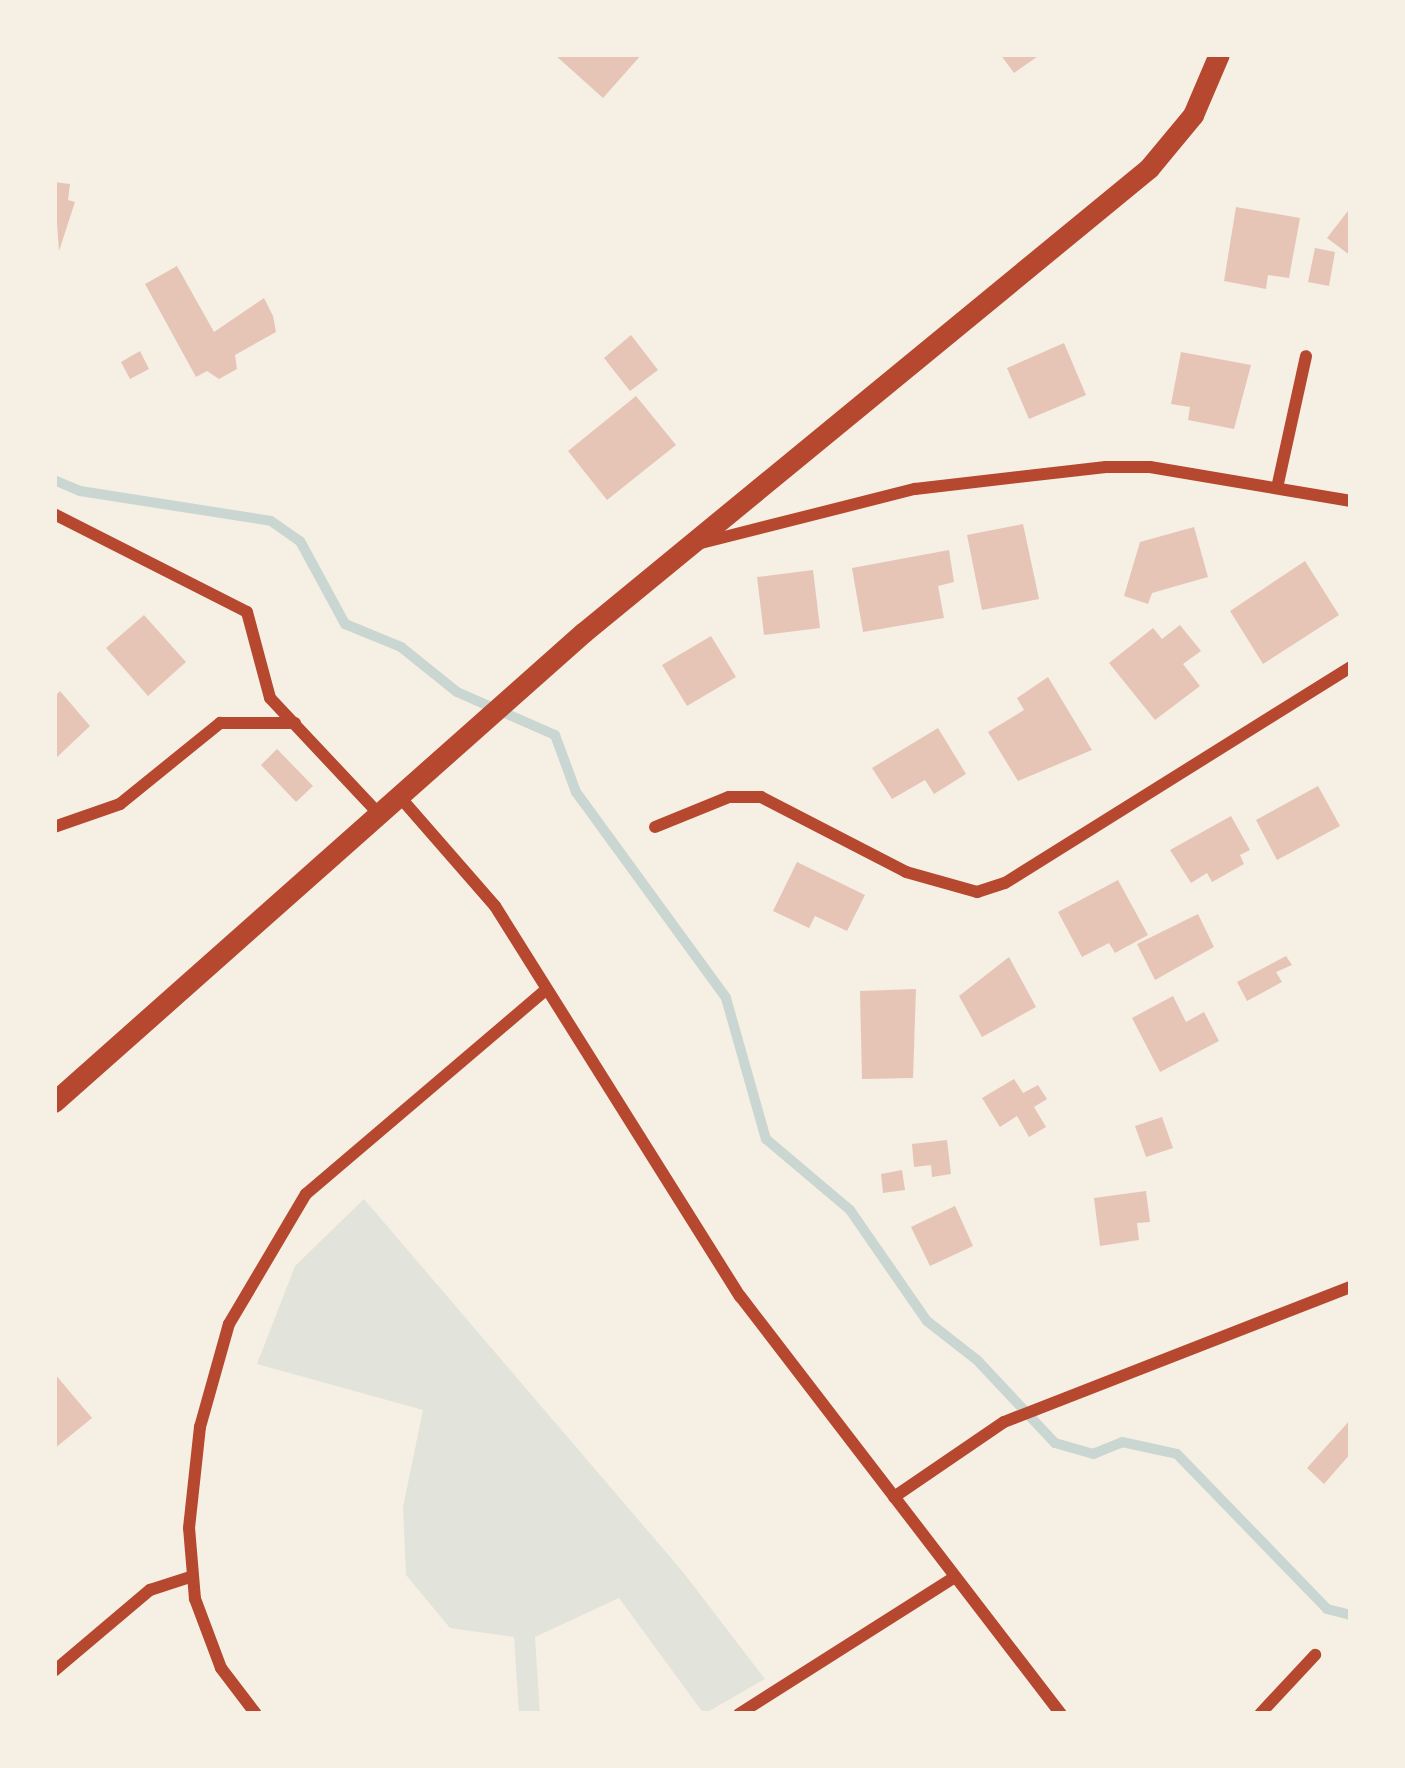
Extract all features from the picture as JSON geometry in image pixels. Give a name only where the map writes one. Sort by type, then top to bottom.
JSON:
[{"type":"street","points":[[54,1102],[524,684],[1149,168],[1193,115],[1220,54]]},
{"type":"street","points":[[1277,488],[1306,356]]},
{"type":"street","points":[[693,545],[916,489],[1106,467],[1351,501]]},
{"type":"street","points":[[54,514],[247,612],[270,698],[380,814]]},
{"type":"street","points":[[655,827],[729,797],[760,797],[919,878],[976,892],[1005,883],[1351,667]]},
{"type":"street","points":[[54,827],[119,804],[220,723],[296,723]]},
{"type":"street","points":[[399,796],[495,906],[740,1296],[1061,1714]]},
{"type":"street","points":[[256,1714],[221,1668],[193,1576],[189,1528],[200,1427],[229,1324],[271,1242],[306,1193],[547,989]]},
{"type":"street","points":[[894,1497],[1004,1422],[1351,1287]]},
{"type":"street","points":[[54,1671],[150,1590],[193,1576]]},
{"type":"street","points":[[740,1714],[953,1579]]},
{"type":"street","points":[[1260,1714],[1316,1655]]},
{"type":"shaded area","points":[[364,1199],[683,1572],[765,1679],[704,1714],[619,1598],[535,1637],[540,1714],[519,1714],[514,1637],[450,1628],[406,1575],[403,1507],[423,1410],[257,1364],[295,1266]]},
{"type":"building","points":[[554,54],[642,54],[603,98]]},
{"type":"building","points":[[1000,54],[1041,54],[1014,73]]},
{"type":"building","points":[[54,182],[70,184],[68,200],[75,202],[59,251]]},
{"type":"building","points":[[1236,207],[1300,218],[1289,278],[1268,275],[1266,289],[1224,281]]},
{"type":"building","points":[[1351,207],[1351,256],[1327,238]]},
{"type":"building","points":[[1315,248],[1335,252],[1329,286],[1308,282]]},
{"type":"building","points":[[177,266],[214,332],[264,298],[273,316],[276,332],[235,355],[237,369],[219,379],[207,371],[196,377],[145,284]]},
{"type":"building","points":[[631,335],[658,370],[630,391],[604,358]]},
{"type":"building","points":[[1064,343],[1086,395],[1029,419],[1007,368]]},
{"type":"building","points":[[140,351],[149,369],[130,379],[121,362]]},
{"type":"building","points":[[1181,352],[1251,365],[1234,429],[1188,420],[1190,407],[1171,404]]},
{"type":"building","points":[[636,396],[676,445],[607,500],[568,451]]},
{"type":"building","points":[[1023,524],[1039,599],[982,610],[967,535]]},
{"type":"building","points":[[1194,527],[1208,577],[1152,593],[1148,604],[1124,596],[1140,542]]},
{"type":"building","points":[[949,550],[954,582],[938,586],[944,618],[863,632],[852,568]]},
{"type":"building","points":[[1305,561],[1339,615],[1263,664],[1230,611]]},
{"type":"building","points":[[813,570],[820,628],[764,635],[757,577]]},
{"type":"building","points":[[144,615],[186,662],[148,696],[106,648]]},
{"type":"building","points":[[1180,625],[1201,651],[1183,664],[1200,686],[1155,720],[1109,663],[1153,628],[1162,639]]},
{"type":"building","points":[[711,636],[736,677],[687,706],[662,665]]},
{"type":"building","points":[[1048,677],[1092,750],[1018,781],[988,732],[1024,710],[1017,698]]},
{"type":"building","points":[[60,691],[90,726],[54,760],[54,697]]},
{"type":"building","points":[[938,728],[966,774],[934,794],[925,780],[892,799],[872,768]]},
{"type":"building","points":[[277,749],[313,786],[296,802],[261,765]]},
{"type":"building","points":[[1318,786],[1340,826],[1277,860],[1256,820]]},
{"type":"building","points":[[1231,816],[1250,850],[1240,855],[1244,864],[1212,882],[1207,873],[1191,883],[1170,850]]},
{"type":"building","points":[[797,862],[865,895],[847,931],[815,916],[809,928],[773,911]]},
{"type":"building","points":[[1118,880],[1148,935],[1115,953],[1109,943],[1082,957],[1058,912]]},
{"type":"building","points":[[1198,914],[1214,947],[1155,980],[1137,944]]},
{"type":"building","points":[[1286,956],[1292,965],[1276,972],[1282,982],[1247,1001],[1237,982]]},
{"type":"building","points":[[1009,957],[1036,1007],[982,1037],[959,996]]},
{"type":"building","points":[[916,989],[913,1078],[862,1079],[860,991]]},
{"type":"building","points":[[1173,996],[1186,1022],[1204,1012],[1219,1041],[1160,1072],[1132,1018]]},
{"type":"building","points":[[1014,1079],[1023,1093],[1038,1085],[1047,1099],[1034,1107],[1046,1127],[1029,1137],[1017,1116],[1000,1127],[982,1098]]},
{"type":"building","points":[[1162,1117],[1173,1148],[1146,1157],[1135,1126]]},
{"type":"building","points":[[947,1140],[951,1174],[932,1177],[931,1165],[914,1167],[912,1144]]},
{"type":"building","points":[[902,1170],[905,1190],[883,1193],[881,1174]]},
{"type":"building","points":[[1146,1191],[1150,1222],[1137,1223],[1139,1240],[1100,1246],[1094,1198]]},
{"type":"building","points":[[955,1206],[973,1246],[930,1266],[911,1227]]},
{"type":"building","points":[[54,1373],[92,1418],[54,1449]]},
{"type":"building","points":[[1351,1419],[1351,1453],[1324,1484],[1307,1468]]},
{"type":"waterway","points":[[54,480],[80,491],[271,521],[300,541],[345,624],[401,647],[457,692],[555,735],[576,792],[726,998],[766,1139],[850,1210],[927,1321],[977,1360],[1055,1443],[1093,1454],[1122,1442],[1177,1454],[1327,1609],[1351,1615]]}]
